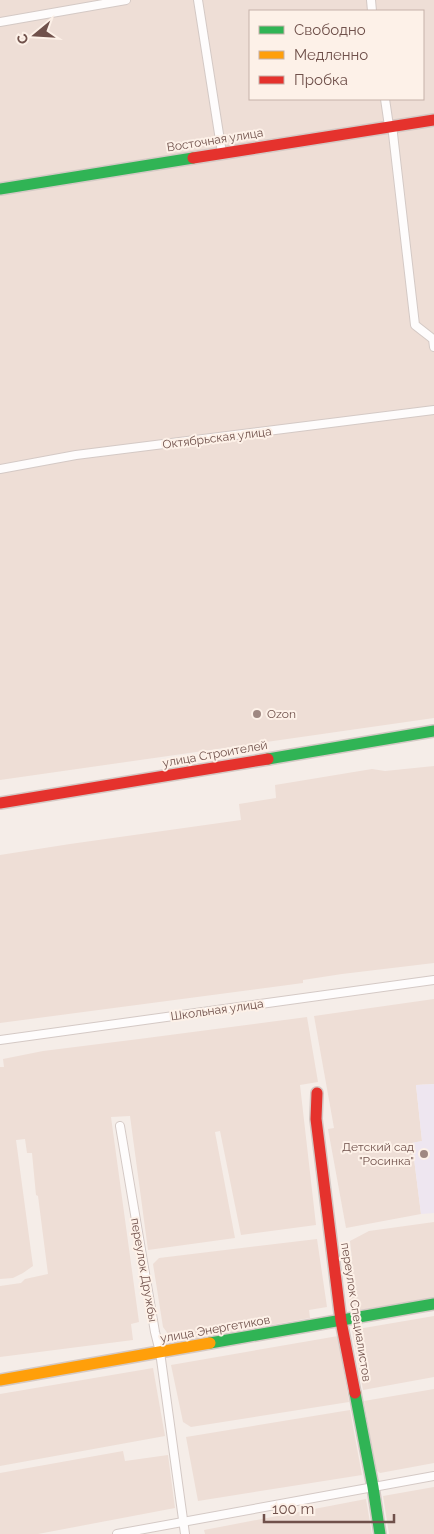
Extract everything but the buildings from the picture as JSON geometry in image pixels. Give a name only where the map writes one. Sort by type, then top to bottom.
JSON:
[{"type":"street","points":[[0,22],[126,0]]},
{"type":"street","points":[[198,0],[222,153]]},
{"type":"street","points":[[385,100],[391,125],[415,325],[433,339],[434,347]]},
{"type":"street","name":"Восточная улица","points":[[0,189],[391,125],[434,120]]},
{"type":"street","name":"Октябрьская улица","points":[[0,469],[76,456],[434,410]]},
{"type":"street","name":"улица Строителей","points":[[0,802],[434,731]]},
{"type":"street","name":"Школьная улица","points":[[0,1040],[434,980]]},
{"type":"street","name":"переулок Специалистов","points":[[317,1093],[316,1119],[341,1321],[373,1486],[380,1534]]},
{"type":"street","name":"переулок Дружбы","points":[[120,1126],[160,1352],[185,1534]]},
{"type":"street","name":"улица Энергетиков","points":[[0,1380],[434,1304]]},
{"type":"street","points":[[117,1534],[434,1476]]},
{"type":"shaded area","points":[[0,0],[434,0],[434,718],[0,780]]},
{"type":"shaded area","points":[[434,766],[434,963],[342,974],[303,980],[303,983],[0,1023],[0,855],[241,820],[239,804],[276,798],[275,785],[372,769],[385,771]]},
{"type":"shaded area","points":[[434,999],[434,1084],[416,1085],[422,1141],[412,1143],[421,1214],[346,1228],[328,1129],[334,1128],[314,1016]]},
{"type":"shaded area","points":[[307,1017],[318,1082],[300,1085],[316,1225],[241,1235],[220,1131],[215,1132],[235,1238],[148,1250],[130,1116],[111,1117],[139,1322],[131,1324],[133,1340],[0,1357],[0,1286],[21,1283],[25,1279],[48,1274],[38,1196],[36,1195],[32,1153],[27,1153],[25,1139],[16,1140],[33,1266],[13,1278],[0,1279],[0,1067],[4,1067],[3,1059],[43,1051]]},
{"type":"shaded area","name":"Детский сад \"Росинка\"","points":[[434,1084],[434,1213],[421,1214],[412,1143],[422,1141],[416,1085]]},
{"type":"shaded area","points":[[434,1222],[434,1298],[360,1310],[351,1307],[343,1261],[352,1259],[350,1241],[369,1231]]},
{"type":"shaded area","points":[[317,1239],[327,1307],[309,1310],[310,1318],[174,1342],[163,1327],[153,1264],[159,1258]]},
{"type":"shaded area","points":[[434,1316],[434,1377],[363,1390],[352,1330]]},
{"type":"shaded area","points":[[338,1336],[349,1402],[191,1427],[183,1422],[171,1365]]},
{"type":"shaded area","points":[[153,1368],[165,1436],[0,1466],[0,1394]]},
{"type":"shaded area","points":[[434,1389],[434,1463],[380,1473],[376,1470],[364,1401]]},
{"type":"shaded area","points":[[350,1410],[362,1475],[198,1501],[186,1437]]},
{"type":"shaded area","points":[[123,1451],[125,1461],[168,1455],[175,1508],[38,1534],[0,1534],[0,1473]]},
{"type":"shaded area","points":[[434,1487],[434,1534],[389,1534],[383,1496]]},
{"type":"shaded area","points":[[366,1499],[372,1534],[205,1534],[204,1530]]},
{"type":"traffic: fast","points":[[0,189],[193,158]]},
{"type":"traffic: fast","points":[[268,759],[434,731]]},
{"type":"traffic: fast","points":[[210,1343],[434,1304]]},
{"type":"traffic: fast","points":[[355,1393],[380,1534]]},
{"type":"traffic: slow","points":[[0,1380],[210,1343]]},
{"type":"traffic: jam","points":[[193,158],[434,120]]},
{"type":"traffic: jam","points":[[0,803],[268,759]]},
{"type":"traffic: jam","points":[[317,1093],[316,1119],[341,1321],[355,1393]]},
{"type":"place","name":"Ozon","points":[[257,714]]},
{"type":"place","name":"Детский сад \"Росинка\"","points":[[424,1154]]}]
